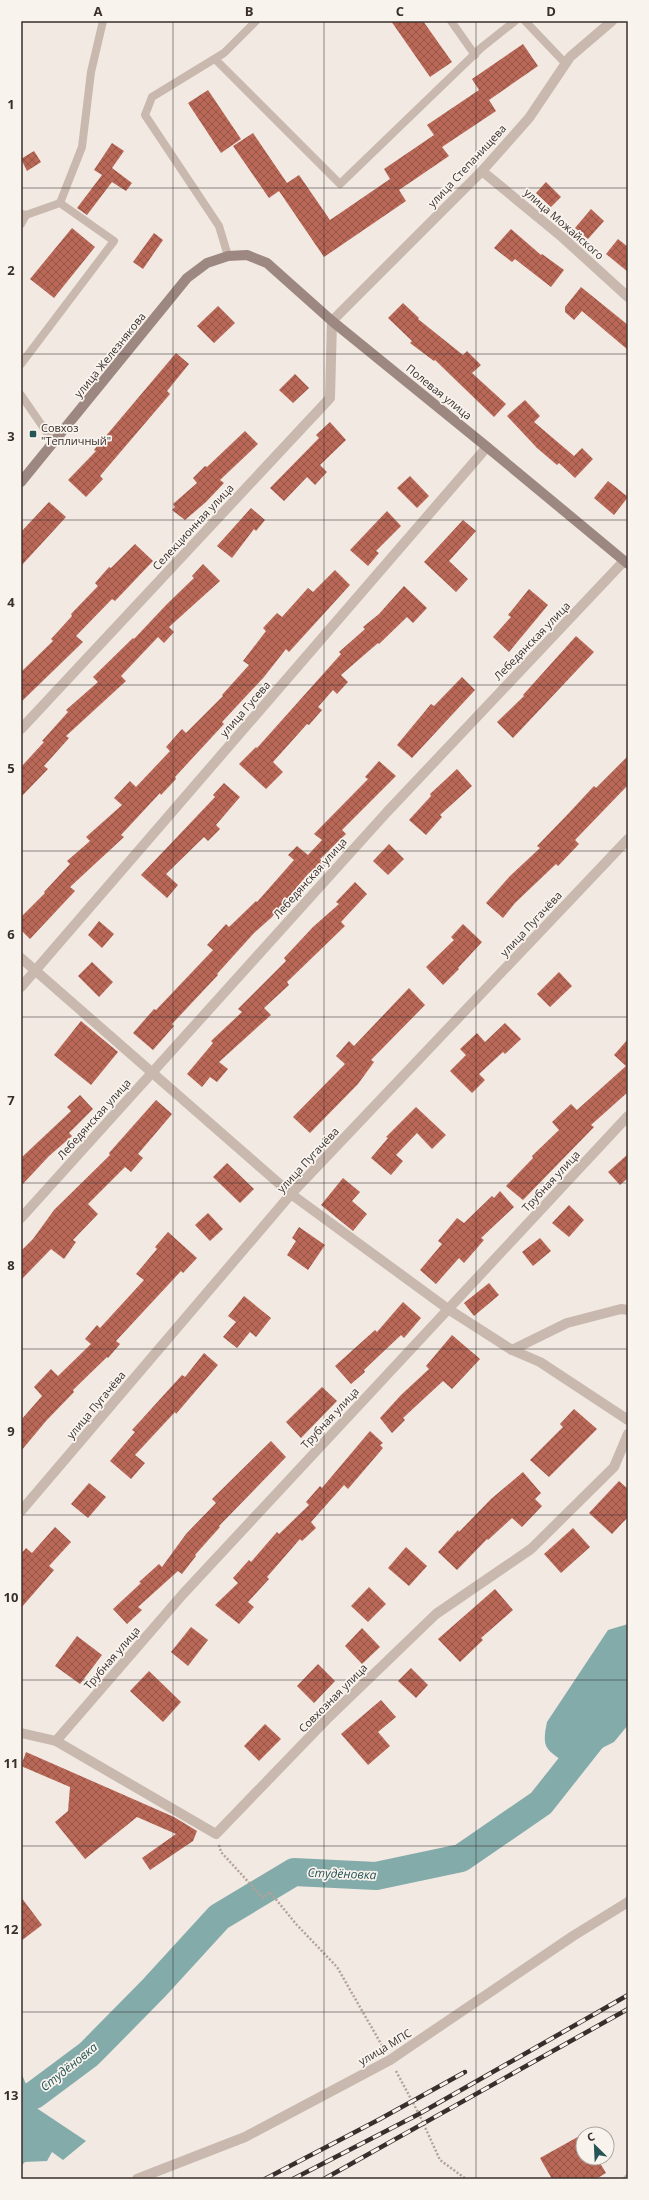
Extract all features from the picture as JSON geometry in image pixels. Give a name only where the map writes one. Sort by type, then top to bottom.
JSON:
[{"type":"street","name":"улица Степанищева","points":[[332,321],[482,171],[529,118],[570,57],[612,21]]},
{"type":"street","name":"улица Можайского","points":[[482,171],[562,237],[628,297]]},
{"type":"street","name":"Полевая улица","points":[[228,256],[247,255],[266,263],[332,321],[487,447],[626,563]]},
{"type":"street","name":"улица Железнякова","points":[[21,482],[187,278],[207,263],[228,256]]},
{"type":"street","name":"Селекционная улица","points":[[21,729],[330,398],[332,321]]},
{"type":"street","name":"улица Гусева","points":[[21,987],[487,447]]},
{"type":"street","name":"Лебедянская улица","points":[[21,1218],[387,812],[626,563]]},
{"type":"street","name":"улица Пугачёва","points":[[21,1511],[291,1194],[628,839]]},
{"type":"street","points":[[21,958],[291,1194],[448,1309],[512,1350],[540,1362],[628,1420]]},
{"type":"street","name":"Трубная улица","points":[[56,1741],[183,1594],[628,1116]]},
{"type":"street","points":[[512,1350],[567,1322],[621,1309],[628,1310]]},
{"type":"street","name":"Совхозная улица","points":[[216,1834],[326,1720],[436,1614],[531,1549],[614,1467],[628,1434]]},
{"type":"street","points":[[21,1733],[56,1741],[216,1834]]},
{"type":"street","name":"улица МПС","points":[[137,2179],[245,2137],[390,2060],[573,1936],[628,1902]]},
{"type":"lane","points":[[60,203],[82,147],[91,72],[103,21]]},
{"type":"lane","points":[[228,256],[219,226],[145,115],[152,97],[224,53],[256,21]]},
{"type":"lane","points":[[451,21],[475,55]]},
{"type":"lane","points":[[215,58],[340,184],[475,55],[515,21]]},
{"type":"lane","points":[[525,21],[566,64]]},
{"type":"lane","points":[[21,224],[24,215],[60,203]]},
{"type":"lane","points":[[21,364],[114,241],[60,203]]},
{"type":"lane","points":[[21,395],[54,443]]},
{"type":"path","points":[[216,1834],[221,1852],[263,1898],[270,1892],[337,1967],[419,2114],[440,2160],[466,2179]]},
{"type":"water","points":[[628,1624],[628,1725],[614,1742],[568,1765],[551,1752],[545,1744],[547,1722],[608,1630]]},
{"type":"water","points":[[21,2072],[35,2107],[86,2141],[63,2160],[52,2152],[47,2161],[25,2162],[21,2166]]},
{"type":"building","points":[[391,21],[423,21],[452,62],[430,77]]},
{"type":"building","points":[[523,44],[538,66],[489,100],[496,111],[442,147],[449,156],[399,190],[406,201],[324,257],[279,191],[269,198],[233,146],[253,133],[287,183],[299,175],[330,220],[390,179],[384,169],[434,135],[427,125],[479,90],[472,79]]},
{"type":"building","points":[[208,90],[241,139],[221,153],[188,103]]},
{"type":"building","points":[[112,143],[124,151],[112,168],[132,183],[126,191],[112,182],[87,215],[77,208],[102,175],[94,170]]},
{"type":"building","points":[[34,151],[41,162],[27,171],[21,159]]},
{"type":"building","points":[[546,182],[561,197],[551,207],[536,193]]},
{"type":"building","points":[[591,209],[604,221],[588,239],[575,228]]},
{"type":"building","points":[[72,228],[95,247],[54,298],[30,279]]},
{"type":"building","points":[[511,229],[541,255],[542,254],[564,270],[551,287],[515,259],[512,262],[494,248]]},
{"type":"building","points":[[154,233],[163,240],[143,269],[133,262]]},
{"type":"building","points":[[618,239],[628,247],[628,272],[606,254]]},
{"type":"building","points":[[581,287],[628,325],[628,350],[582,311],[574,320],[565,312],[565,307]]},
{"type":"building","points":[[403,303],[419,318],[418,319],[463,355],[467,351],[481,365],[472,373],[506,404],[494,417],[435,360],[434,361],[410,343],[412,341],[388,318]]},
{"type":"building","points":[[218,306],[235,323],[214,343],[197,326]]},
{"type":"building","points":[[176,353],[189,364],[167,391],[170,394],[100,476],[103,479],[86,497],[68,480],[96,451],[94,450]]},
{"type":"building","points":[[295,374],[309,388],[293,403],[279,390]]},
{"type":"building","points":[[525,400],[540,416],[534,422],[574,456],[582,448],[593,459],[575,478],[559,463],[557,465],[537,448],[507,416]]},
{"type":"building","points":[[330,422],[346,440],[320,465],[327,472],[315,485],[307,477],[284,501],[270,488],[319,438],[316,435]]},
{"type":"building","points":[[245,431],[258,444],[220,480],[224,483],[206,502],[185,520],[172,510],[175,507],[173,504],[197,483],[193,478],[205,466],[207,467]]},
{"type":"building","points":[[410,476],[429,496],[417,508],[397,488]]},
{"type":"building","points":[[608,481],[628,497],[614,515],[594,498]]},
{"type":"building","points":[[49,502],[66,517],[21,566],[21,532]]},
{"type":"building","points":[[251,508],[265,520],[256,531],[254,529],[232,558],[217,546]]},
{"type":"building","points":[[387,511],[401,526],[376,551],[379,553],[368,566],[350,550]]},
{"type":"building","points":[[463,520],[476,531],[449,561],[468,579],[456,592],[424,562]]},
{"type":"building","points":[[135,544],[153,561],[115,601],[112,599],[76,636],[83,642],[21,702],[21,672],[53,641],[51,639],[72,616],[71,614],[98,586],[95,583],[109,567],[111,568]]},
{"type":"building","points":[[203,564],[220,581],[169,627],[174,632],[164,643],[158,637],[121,676],[126,681],[66,736],[69,738],[44,766],[48,769],[21,797],[21,767],[44,742],[42,741],[68,712],[66,710],[98,682],[93,677],[133,638],[134,639],[194,578],[192,576]]},
{"type":"building","points":[[335,570],[350,585],[289,652],[286,649],[264,677],[222,722],[224,724],[175,777],[176,779],[161,795],[160,793],[121,835],[124,837],[70,887],[75,891],[30,939],[21,930],[21,917],[45,893],[44,892],[70,864],[67,861],[90,841],[86,837],[122,805],[114,798],[130,781],[136,787],[170,751],[166,747],[182,729],[186,733],[223,696],[222,695],[249,665],[243,661],[266,631],[263,628],[277,613],[282,617],[308,588],[313,592]]},
{"type":"building","points":[[404,586],[427,608],[413,623],[407,617],[379,644],[378,643],[341,675],[348,682],[337,694],[333,690],[318,707],[322,710],[309,725],[307,724],[273,762],[283,772],[266,789],[239,764],[256,747],[257,748],[341,654],[339,652],[365,629],[363,627],[379,614]]},
{"type":"building","points":[[529,589],[548,605],[509,652],[493,637],[511,617],[508,615]]},
{"type":"building","points":[[576,636],[594,652],[513,738],[497,722],[524,696],[523,695]]},
{"type":"building","points":[[462,677],[475,690],[412,758],[397,745],[431,704],[434,706]]},
{"type":"building","points":[[628,756],[628,785],[575,840],[579,844],[558,866],[556,864],[515,903],[503,918],[486,903],[510,876],[540,848],[537,846],[594,786],[596,788]]},
{"type":"building","points":[[379,761],[396,776],[342,830],[346,834],[320,859],[323,862],[308,874],[272,917],[254,933],[217,974],[218,975],[172,1024],[174,1026],[153,1050],[133,1033],[154,1009],[156,1010],[213,950],[207,945],[226,924],[229,927],[256,901],[257,902],[294,860],[288,855],[297,846],[308,855],[322,840],[314,834],[368,779],[365,777]]},
{"type":"building","points":[[457,769],[472,786],[440,815],[442,817],[426,835],[409,820],[431,796],[430,794]]},
{"type":"building","points":[[224,783],[240,797],[216,825],[220,829],[208,841],[204,837],[166,874],[178,885],[167,898],[141,875],[215,797],[213,795]]},
{"type":"building","points":[[389,844],[404,859],[388,875],[373,861]]},
{"type":"building","points":[[355,882],[367,894],[341,922],[345,926],[287,982],[289,985],[264,1008],[271,1015],[219,1062],[228,1069],[217,1082],[210,1077],[202,1087],[187,1074],[213,1043],[211,1041],[242,1012],[238,1009],[286,961],[284,958],[313,927],[339,904],[336,902]]},
{"type":"building","points":[[99,921],[114,934],[102,948],[88,935]]},
{"type":"building","points":[[463,924],[482,942],[443,985],[426,967],[454,940],[451,937]]},
{"type":"building","points":[[92,962],[113,982],[99,997],[78,976]]},
{"type":"building","points":[[559,972],[572,986],[550,1007],[537,994]]},
{"type":"building","points":[[409,988],[425,1005],[371,1060],[374,1062],[358,1084],[310,1133],[293,1117],[345,1064],[336,1056],[349,1041],[354,1046]]},
{"type":"building","points":[[81,1021],[118,1052],[91,1085],[54,1055]]},
{"type":"building","points":[[505,1023],[521,1039],[505,1054],[503,1052],[479,1074],[485,1080],[472,1093],[450,1071],[466,1055],[460,1049],[477,1033],[485,1042]]},
{"type":"building","points":[[628,1039],[628,1092],[591,1125],[594,1127],[523,1200],[506,1186],[533,1158],[532,1156],[559,1130],[552,1122],[571,1104],[577,1110],[626,1066],[614,1055]]},
{"type":"building","points":[[80,1095],[93,1109],[69,1133],[72,1136],[49,1156],[21,1186],[21,1158],[71,1111],[67,1107]]},
{"type":"building","points":[[156,1100],[172,1114],[138,1154],[143,1158],[131,1172],[125,1167],[88,1204],[98,1214],[73,1240],[76,1242],[64,1259],[51,1249],[21,1280],[21,1251],[33,1239],[54,1210],[110,1155],[109,1153]]},
{"type":"building","points":[[416,1107],[446,1135],[432,1149],[417,1133],[396,1155],[403,1161],[391,1175],[371,1158],[388,1138],[386,1137]]},
{"type":"building","points":[[628,1154],[628,1178],[620,1185],[608,1172]]},
{"type":"building","points":[[227,1163],[254,1189],[240,1203],[213,1177]]},
{"type":"building","points":[[343,1178],[360,1192],[352,1201],[367,1214],[353,1231],[321,1205]]},
{"type":"building","points":[[500,1191],[514,1207],[481,1238],[484,1240],[464,1263],[459,1258],[436,1284],[420,1270],[442,1244],[438,1241],[457,1218],[464,1223],[492,1196],[494,1198]]},
{"type":"building","points":[[569,1205],[584,1220],[569,1237],[552,1223]]},
{"type":"building","points":[[208,1213],[223,1229],[210,1241],[195,1225]]},
{"type":"building","points":[[299,1227],[325,1245],[308,1270],[287,1255],[296,1241],[292,1238]]},
{"type":"building","points":[[168,1232],[197,1258],[183,1273],[181,1271],[116,1341],[120,1344],[108,1358],[107,1357],[73,1390],[74,1392],[46,1421],[21,1451],[21,1420],[42,1396],[34,1387],[51,1369],[58,1376],[91,1344],[85,1339],[97,1325],[100,1328],[144,1280],[136,1274],[157,1249],[155,1247]]},
{"type":"building","points":[[540,1238],[551,1251],[533,1266],[522,1252]]},
{"type":"building","points":[[489,1283],[499,1295],[474,1316],[464,1303]]},
{"type":"building","points":[[244,1296],[271,1318],[256,1337],[250,1332],[237,1348],[223,1337],[236,1322],[228,1316]]},
{"type":"building","points":[[403,1302],[421,1318],[404,1338],[401,1335],[364,1370],[365,1372],[351,1384],[335,1366],[375,1330],[377,1332]]},
{"type":"building","points":[[452,1335],[480,1359],[452,1389],[443,1381],[403,1418],[405,1420],[392,1433],[380,1418],[401,1395],[429,1369],[426,1366]]},
{"type":"building","points":[[204,1353],[218,1365],[176,1414],[175,1412],[135,1455],[145,1463],[131,1479],[110,1461],[135,1432],[132,1430],[182,1375],[185,1377]]},
{"type":"building","points":[[322,1387],[337,1401],[301,1438],[286,1422]]},
{"type":"building","points":[[574,1409],[597,1429],[549,1477],[530,1460],[563,1427],[560,1424]]},
{"type":"building","points":[[370,1431],[383,1443],[380,1445],[383,1448],[348,1489],[344,1485],[311,1522],[316,1528],[302,1541],[300,1539],[267,1577],[269,1579],[248,1602],[254,1607],[239,1624],[215,1605],[238,1583],[233,1578],[249,1560],[251,1562],[277,1532],[279,1534],[309,1505],[306,1502],[320,1486],[322,1488]]},
{"type":"building","points":[[271,1441],[286,1457],[219,1526],[220,1527],[195,1555],[196,1556],[182,1574],[178,1571],[138,1607],[142,1610],[127,1624],[113,1609],[159,1564],[162,1567],[186,1534],[216,1503],[212,1499]]},
{"type":"building","points":[[523,1472],[541,1493],[535,1499],[542,1506],[522,1527],[512,1518],[488,1540],[487,1539],[457,1570],[438,1552],[458,1530],[459,1532],[491,1499]]},
{"type":"building","points":[[619,1481],[628,1489],[628,1517],[612,1534],[589,1513]]},
{"type":"building","points":[[89,1483],[106,1497],[88,1518],[71,1504]]},
{"type":"building","points":[[55,1527],[71,1542],[49,1566],[54,1570],[21,1608],[21,1554],[26,1548],[32,1553]]},
{"type":"building","points":[[573,1528],[590,1547],[561,1573],[544,1554]]},
{"type":"building","points":[[406,1547],[427,1566],[409,1586],[388,1568]]},
{"type":"building","points":[[369,1587],[386,1604],[368,1622],[351,1606]]},
{"type":"building","points":[[495,1589],[513,1610],[481,1638],[483,1640],[460,1662],[438,1639]]},
{"type":"building","points":[[191,1627],[208,1640],[188,1666],[171,1652]]},
{"type":"building","points":[[362,1628],[380,1647],[362,1664],[345,1646]]},
{"type":"building","points":[[77,1636],[102,1655],[80,1684],[55,1666]]},
{"type":"building","points":[[318,1664],[335,1681],[314,1703],[297,1686]]},
{"type":"building","points":[[411,1668],[428,1685],[416,1698],[398,1681]]},
{"type":"building","points":[[149,1671],[181,1702],[163,1722],[130,1691]]},
{"type":"building","points":[[381,1700],[396,1717],[378,1732],[390,1746],[368,1765],[341,1734]]},
{"type":"building","points":[[265,1724],[281,1739],[259,1761],[244,1746]]},
{"type":"building","points":[[26,1752],[174,1817],[197,1831],[193,1841],[150,1870],[142,1858],[176,1834],[137,1817],[85,1859],[55,1822],[68,1811],[70,1787],[21,1766]]},
{"type":"building","points":[[21,1897],[42,1925],[21,1941]]},
{"type":"building","points":[[575,2138],[575,2166],[602,2166],[606,2173],[596,2179],[552,2179],[540,2158]]},
{"type":"waterway","name":"Студёновка","points":[[21,2100],[34,2095],[89,2054],[154,1988],[219,1917],[294,1872],[376,1876],[461,1858],[541,1803],[628,1693]]},
{"type":"railway","points":[[293,2179],[419,2114],[628,1995]]},
{"type":"railway","points":[[324,2179],[628,2009]]},
{"type":"railway","points":[[265,2179],[380,2119],[465,2072]]},
{"type":"place","name":"Совхоз \"Тепличный\"","points":[[33,434]]}]
